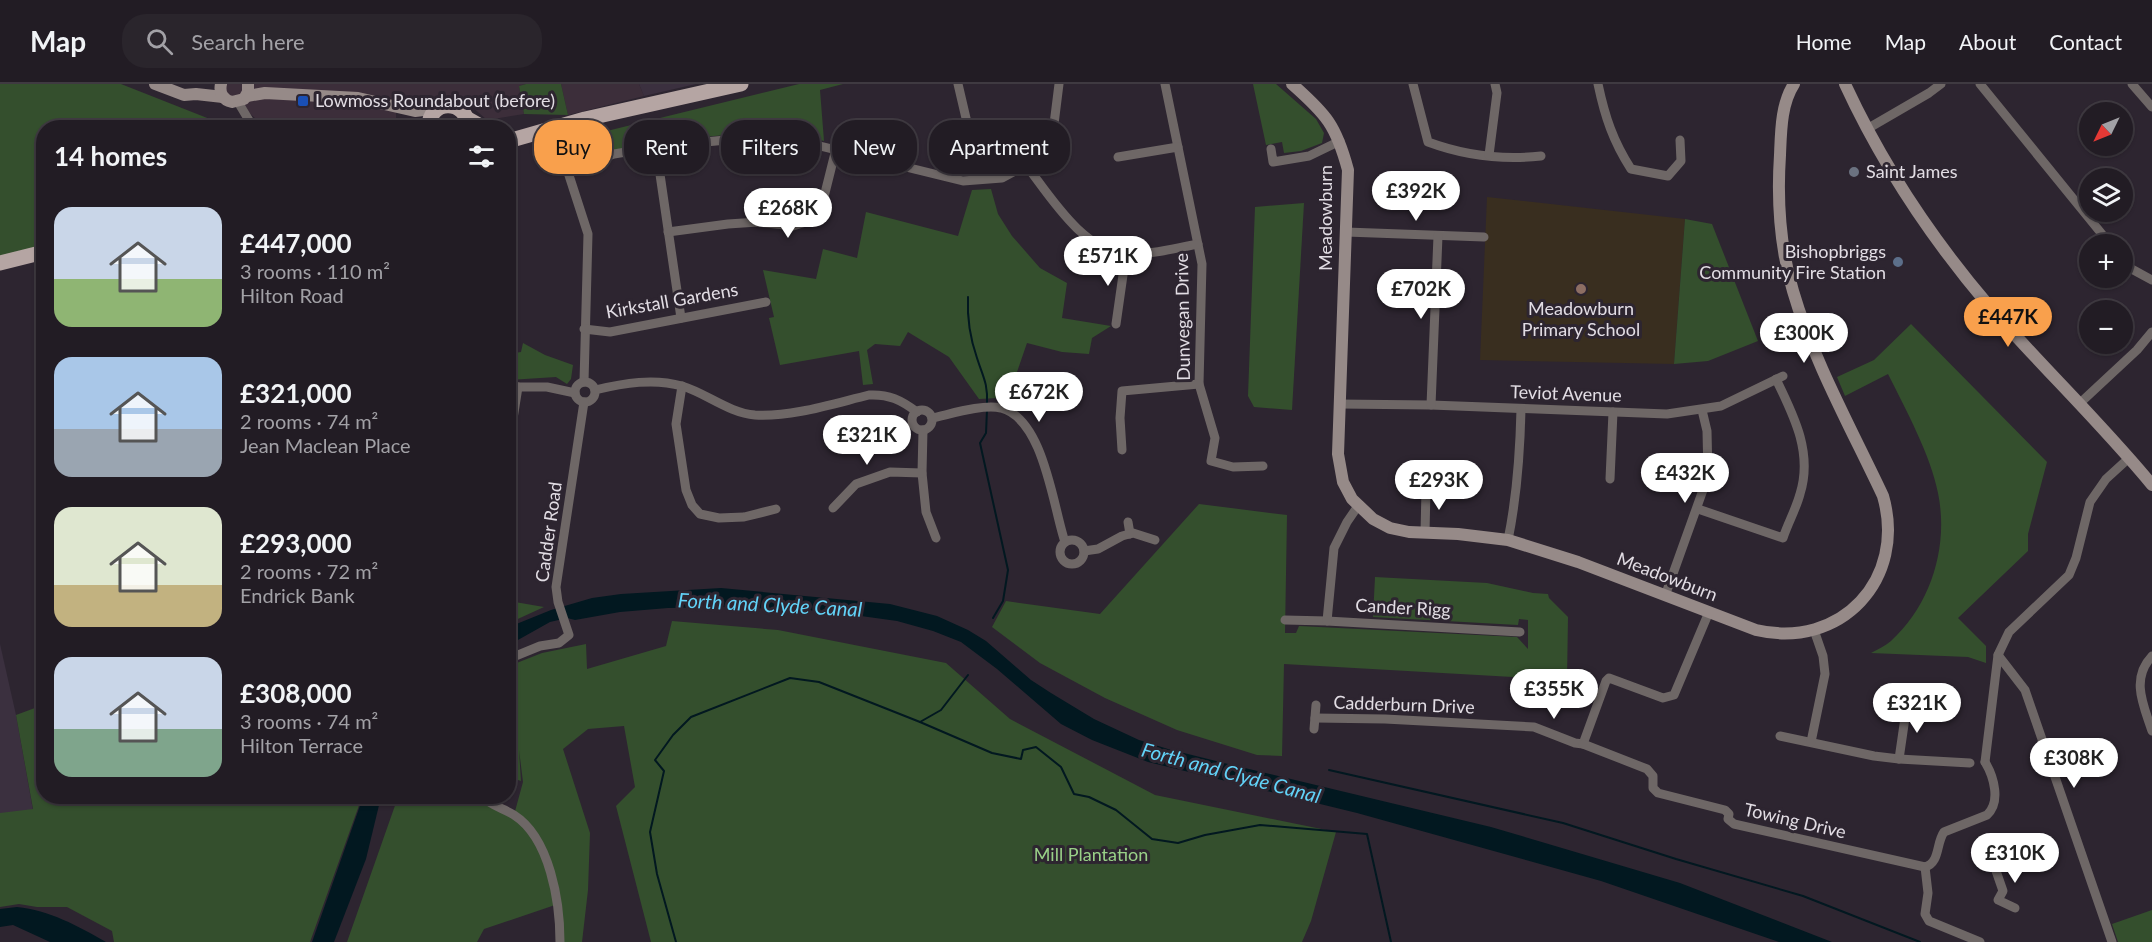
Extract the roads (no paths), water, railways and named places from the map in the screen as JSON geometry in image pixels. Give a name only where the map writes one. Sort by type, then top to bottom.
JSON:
[{"type":"main road","points":[[582,120],[741,84]]},
{"type":"main road","points":[[430,120],[440,108],[448,106],[456,107],[464,112],[467,120]]},
{"type":"main road","points":[[516,138],[534,134]]},
{"type":"main road","points":[[0,263],[36,254]]},
{"type":"street","points":[[155,84],[184,95],[223,97]]},
{"type":"street","points":[[196,94],[220,84],[221,93],[227,101],[245,92],[358,98],[415,111],[440,108]]},
{"type":"street","points":[[958,84],[980,178]]},
{"type":"street","points":[[1054,120],[1059,84]]},
{"type":"street","name":"Dunvegan Drive","points":[[1165,84],[1202,264],[1199,384],[1215,438],[1211,461],[1233,467],[1263,466]]},
{"type":"street","name":"Meadowburn","points":[[1292,84],[1317,106],[1329,121],[1340,141],[1348,170],[1338,464],[1347,490],[1358,506],[1373,519],[1390,528],[1409,532],[1458,534],[1508,540],[1567,558],[1756,630],[1774,634],[1793,634],[1814,630],[1845,615],[1870,591],[1885,561],[1889,528],[1882,495],[1803,323],[1792,289],[1779,212],[1778,179],[1782,126],[1788,93],[1794,84]]},
{"type":"street","points":[[1413,84],[1428,142],[1450,150],[1489,155],[1524,158],[1541,156]]},
{"type":"street","points":[[1489,155],[1497,93],[1495,84]]},
{"type":"street","points":[[1598,84],[1605,118],[1618,149],[1631,169],[1668,176],[1680,161],[1680,141]]},
{"type":"street","points":[[1845,84],[1867,129],[1899,184],[1951,258],[1990,307],[2152,485]]},
{"type":"street","points":[[1867,129],[1941,84]]},
{"type":"street","points":[[1980,84],[2102,234]]},
{"type":"street","points":[[2132,84],[2152,107]]},
{"type":"street","points":[[245,92],[250,120]]},
{"type":"street","points":[[415,111],[425,120]]},
{"type":"street","points":[[709,142],[775,135],[832,148]]},
{"type":"street","points":[[1271,149],[1273,162],[1309,156],[1340,141]]},
{"type":"street","points":[[1118,158],[1178,147]]},
{"type":"street","points":[[668,232],[748,223],[793,226],[812,220],[821,210],[832,165]]},
{"type":"street","points":[[917,170],[963,181],[980,178],[990,180],[1009,174]]},
{"type":"street","points":[[569,174],[588,234],[584,382]]},
{"type":"street","points":[[660,174],[681,318]]},
{"type":"street","points":[[1033,174],[1071,224],[1106,248],[1126,254],[1150,253],[1198,244]]},
{"type":"street","points":[[1346,232],[1484,237]]},
{"type":"street","points":[[1431,405],[1438,236]]},
{"type":"street","points":[[1116,324],[1126,254]]},
{"type":"street","points":[[2133,270],[2152,280]]},
{"type":"street","name":"Kirkstall Gardens","points":[[584,330],[610,332],[766,302]]},
{"type":"street","points":[[2079,404],[2137,350],[2152,332]]},
{"type":"street","name":"Teviot Avenue","points":[[1340,404],[1667,414],[1721,406],[1780,377],[1804,448],[1805,471],[1801,494],[1783,538],[1698,510]]},
{"type":"street","points":[[595,390],[650,381],[682,386],[753,415],[784,414],[883,394],[899,399],[917,412],[926,411],[932,418]]},
{"type":"street","points":[[584,382],[590,383],[595,390],[593,399],[584,402],[578,399],[575,393],[576,387],[584,382]]},
{"type":"street","points":[[1122,450],[1120,418],[1122,391],[1199,384]]},
{"type":"street","points":[[516,386],[547,387],[575,393]]},
{"type":"street","points":[[682,386],[676,424],[686,490],[692,505],[700,514],[719,518],[744,517],[776,509]]},
{"type":"street","name":"Cadder Road","points":[[516,656],[540,646],[559,643],[569,635],[558,602],[556,587],[584,402]]},
{"type":"street","points":[[932,418],[977,408],[1001,408],[1020,418],[1034,441],[1047,471],[1065,542],[1060,553],[1061,558],[1067,564],[1079,563],[1084,551]]},
{"type":"street","points":[[1508,540],[1515,504],[1520,456],[1521,409]]},
{"type":"street","points":[[1665,596],[1698,510],[1708,476],[1707,431],[1702,410]]},
{"type":"street","points":[[917,412],[913,417],[913,424],[917,429],[923,430],[930,426],[932,418]]},
{"type":"street","points":[[1610,479],[1613,412]]},
{"type":"street","points":[[923,430],[922,473],[926,512],[936,537]]},
{"type":"street","points":[[1977,763],[1998,655],[2009,632],[2068,575],[2076,558],[2090,502],[2106,479],[2129,458]]},
{"type":"street","points":[[833,508],[856,484],[890,472],[922,473]]},
{"type":"street","points":[[1425,533],[1426,489]]},
{"type":"street","points":[[1328,621],[1334,548],[1358,506]]},
{"type":"street","points":[[1128,522],[1130,534]]},
{"type":"street","points":[[1084,551],[1098,549],[1130,534],[1155,540]]},
{"type":"street","points":[[1065,542],[1072,540],[1079,542],[1084,551]]},
{"type":"street","points":[[1583,744],[1609,678],[1663,698],[1674,695],[1708,612]]},
{"type":"street","name":"Cander Rigg","points":[[1285,620],[1520,632]]},
{"type":"street","points":[[1811,742],[1825,674],[1824,656],[1814,630]]},
{"type":"street","points":[[1998,655],[2025,690],[2112,942]]},
{"type":"street","points":[[2152,656],[2140,675],[2139,692],[2152,731]]},
{"type":"street","points":[[1899,759],[1907,704]]},
{"type":"street","points":[[1314,729],[1316,705]]},
{"type":"street","name":"Cadderburn Drive","points":[[1315,718],[1385,719],[1534,727],[1583,744]]},
{"type":"street","points":[[1780,736],[1899,759],[1977,763],[1994,782],[1992,809],[1987,815],[1944,832],[1940,838],[1935,861],[1925,867],[1928,893],[1925,914],[1929,921],[1980,942]]},
{"type":"street","name":"Towing Drive","points":[[1583,744],[1647,769],[1653,776],[1652,785],[1658,793],[1725,810],[1729,814],[1728,819],[1734,824],[1925,867]]},
{"type":"street","points":[[492,804],[514,815],[531,831],[544,853],[553,884],[560,942]]},
{"type":"street","points":[[1994,865],[2003,891],[1998,900],[2015,908]]},
{"type":"water","name":"Forth and Clyde Canal","points":[[721,588],[890,604],[937,616],[986,641],[1031,680],[1051,693],[1094,719],[1139,740],[1224,763],[1491,827],[1680,883],[1832,942],[1779,942],[1601,881],[1357,813],[1148,762],[1092,740],[1061,724],[997,669],[961,642],[897,621],[825,611],[730,607],[668,608],[620,612],[575,620],[567,618],[550,622],[516,641],[516,624],[551,610],[592,598]]},
{"type":"water","points":[[361,804],[379,804],[366,859],[334,942],[312,942]]},
{"type":"water","points":[[17,907],[52,915],[106,942],[50,942],[13,925],[0,927],[0,909]]},
{"type":"waterway","points":[[968,297],[971,335],[986,385],[987,404]]},
{"type":"waterway","points":[[987,410],[986,433],[980,443],[1008,570],[1003,601],[993,618]]},
{"type":"waterway","points":[[676,942],[657,874],[650,832],[664,771],[655,760],[673,735],[691,717],[790,678],[819,682],[920,722],[941,710],[968,675]]},
{"type":"waterway","points":[[920,722],[992,753],[1021,759],[1023,750],[1036,747],[1061,767],[1074,794],[1089,797],[1116,810],[1152,839],[1178,843],[1205,835],[1260,825],[1367,834],[1391,942]]},
{"type":"waterway","points":[[1329,770],[1563,823],[1803,896],[1920,942]]},
{"type":"place","name":"Lowmoss Roundabout (before)","points":[[303,101]]},
{"type":"place","name":"Saint James","points":[[1854,172]]},
{"type":"place","name":"Bishopbriggs Community Fire Station","points":[[1898,262]]},
{"type":"place","name":"Meadowburn Primary School","points":[[1581,289]]},
{"type":"park label","name":"Mill Plantation","points":[[1091,855]]}]
